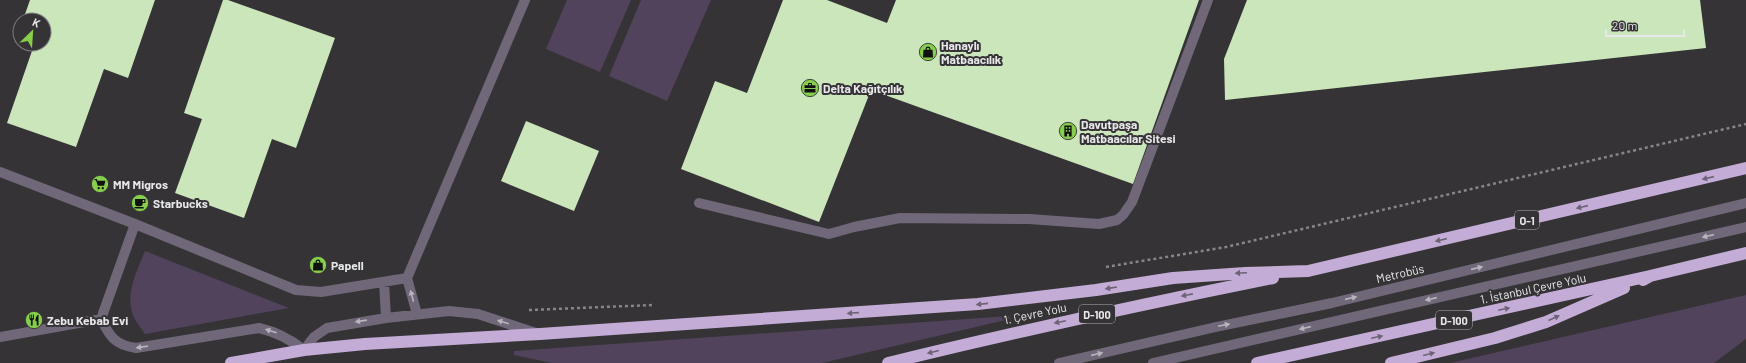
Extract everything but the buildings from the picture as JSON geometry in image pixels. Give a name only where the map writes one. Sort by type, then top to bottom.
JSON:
[{"type":"highway","name":"O-1","points":[[1308,271],[1746,168]]},
{"type":"highway","points":[[1391,363],[1495,338],[1546,322],[1650,276],[1746,253]]},
{"type":"highway","points":[[231,363],[304,350],[365,344],[540,334],[978,304],[1096,290],[1173,278],[1245,273],[1308,271]]},
{"type":"highway","name":"1. Çevre Yolu","points":[[888,363],[1003,335],[1161,300],[1308,271]]},
{"type":"highway","name":"1. İstanbul Çevre Yolu","points":[[1257,363],[1650,276]]},
{"type":"lane","points":[[417,314],[407,278],[525,0]]},
{"type":"lane","points":[[700,203],[829,234],[854,227],[900,218],[1029,219],[1098,224],[1112,221],[1123,215],[1132,202],[1208,0]]},
{"type":"lane","points":[[0,172],[135,224],[296,290],[321,292],[407,278]]},
{"type":"lane","name":"Metrobüs","points":[[1059,363],[1332,302],[1746,203]]},
{"type":"lane","points":[[135,224],[101,319],[109,334],[116,342],[129,347],[136,348],[259,328],[272,331],[291,340],[304,350],[314,337],[327,328],[386,318],[449,311],[478,314],[540,334]]},
{"type":"lane","points":[[1153,363],[1746,227]]},
{"type":"lane","points":[[384,282],[386,318]]},
{"type":"lane","points":[[0,337],[101,319]]},
{"type":"path","points":[[1098,268],[1226,247],[1746,124]]},
{"type":"path","points":[[527,310],[655,305]]},
{"type":"shaded area","points":[[567,0],[631,0],[600,72],[546,49]]},
{"type":"shaded area","points":[[641,0],[711,0],[667,101],[609,76]]},
{"type":"shaded area","points":[[145,251],[289,308],[145,334],[134,317],[130,299],[133,282]]},
{"type":"shaded area","points":[[1746,295],[1746,339],[1714,363],[1450,363]]},
{"type":"shaded area","points":[[1009,316],[1010,319],[822,363],[552,363],[514,355],[514,351]]},
{"type":"place","name":"Hanaylı Matbaacılık","points":[[928,52]]},
{"type":"place","name":"Delta Kağıtçılık","points":[[810,88]]},
{"type":"place","name":"Davutpaşa Matbaacılar Sitesi","points":[[1068,131]]},
{"type":"place","name":"MM Migros","points":[[100,184]]},
{"type":"place","name":"Starbucks","points":[[140,203]]},
{"type":"place","name":"Papell","points":[[318,265]]},
{"type":"place","name":"Zebu Kebab Evi","points":[[34,320]]}]
